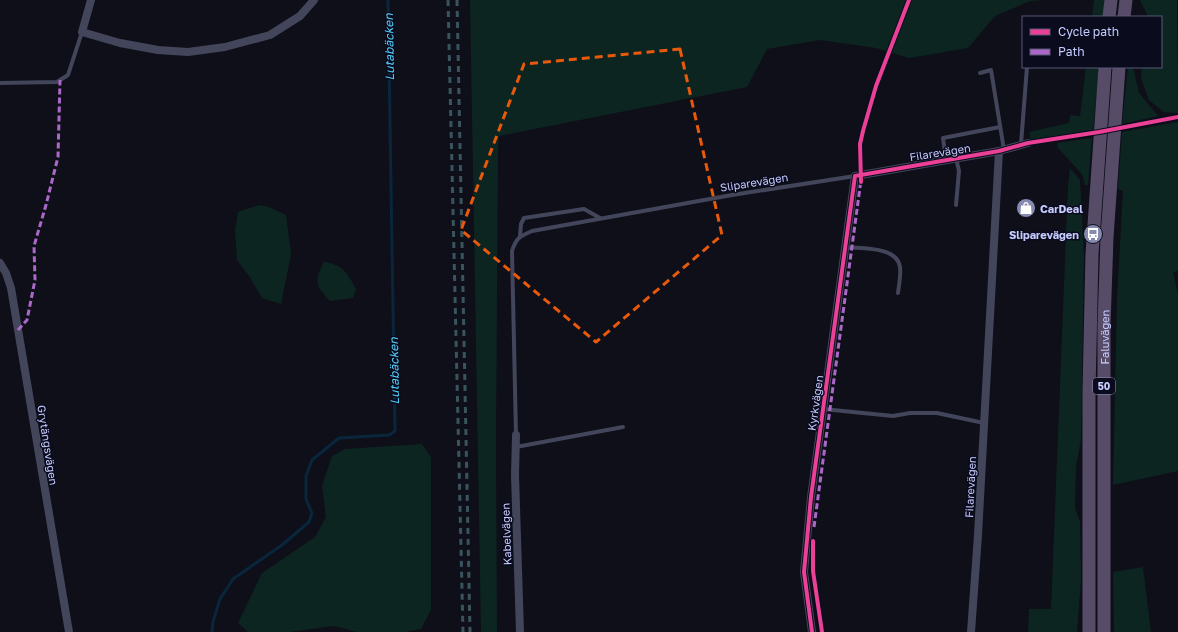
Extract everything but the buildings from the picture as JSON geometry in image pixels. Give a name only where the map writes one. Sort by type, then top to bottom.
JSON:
[{"type":"highway","points":[[1110,16],[1111,0]]},
{"type":"highway","points":[[1124,16],[1126,0]]},
{"type":"highway","name":"Faluvägen","points":[[1090,632],[1090,354],[1092,254],[1104,68]]},
{"type":"highway","name":"Faluvägen","points":[[1104,632],[1104,325],[1113,141],[1119,68]]},
{"type":"street","points":[[91,0],[82,32],[120,43],[158,50],[188,52],[225,47],[270,35],[300,16],[314,0]]},
{"type":"street","name":"Filarevägen","points":[[855,176],[1001,150],[1025,144]]},
{"type":"street","name":"Filarevägen","points":[[971,632],[1001,150]]},
{"type":"street","name":"Kyrkvägen","points":[[812,632],[804,572],[811,497],[855,176]]},
{"type":"street","name":"Grytängsvägen","points":[[0,263],[6,273],[11,288],[69,632]]},
{"type":"street","name":"Kabelvägen","points":[[516,435],[515,476],[520,632]]},
{"type":"lane","points":[[0,84],[57,82],[68,75],[82,32]]},
{"type":"lane","points":[[1025,144],[1028,68]]},
{"type":"lane","points":[[980,73],[991,70],[1000,127],[1001,150]]},
{"type":"lane","points":[[946,160],[943,138],[1000,127]]},
{"type":"lane","points":[[956,158],[959,171],[956,205]]},
{"type":"lane","name":"Sliparevägen","points":[[520,236],[532,231],[656,208],[855,176]]},
{"type":"lane","points":[[516,435],[512,251],[514,243],[520,236],[521,224],[524,218],[584,208],[601,218]]},
{"type":"lane","points":[[845,247],[888,252],[895,257],[901,270],[898,293]]},
{"type":"lane","points":[[823,410],[893,416],[910,413],[937,413],[984,423]]},
{"type":"lane","points":[[516,447],[623,427]]},
{"type":"highlighted area","points":[[680,49],[722,235],[596,342],[461,230],[524,64]]},
{"type":"green space","points":[[470,0],[1044,0],[1030,1],[995,16],[968,48],[909,58],[876,48],[820,40],[767,49],[747,87],[499,136],[496,440],[497,632],[481,632]]},
{"type":"green space","points":[[1094,0],[1106,0],[1104,16],[1092,16]]},
{"type":"green space","points":[[1140,0],[1177,0],[1178,113],[1164,112],[1149,100],[1141,78],[1142,68],[1162,68],[1162,16],[1147,16]]},
{"type":"green space","points":[[1086,68],[1099,68],[1093,131],[1031,141],[1029,132],[1069,123],[1070,115],[1080,116]]},
{"type":"green space","points":[[1128,68],[1133,68],[1139,93],[1158,116],[1122,124]]},
{"type":"green space","points":[[1178,122],[1178,271],[1173,272],[1178,294],[1178,471],[1113,485],[1117,299],[1123,191],[1118,189],[1122,132]]},
{"type":"green space","points":[[1092,138],[1088,185],[1085,185],[1082,174],[1058,148],[1057,143]]},
{"type":"green space","points":[[1070,168],[1080,180],[1084,256],[1081,439],[1076,467],[1075,508],[1080,522],[1081,578],[1077,632],[1028,632],[1029,609],[1051,609],[1068,186]]},
{"type":"green space","points":[[259,205],[269,207],[286,215],[291,254],[281,304],[262,298],[249,276],[237,260],[235,231],[238,212]]},
{"type":"green space","points":[[324,262],[336,265],[347,274],[356,289],[353,298],[330,301],[321,291],[318,279]]},
{"type":"green space","points":[[422,444],[431,457],[431,610],[421,629],[405,632],[357,632],[334,626],[289,632],[248,632],[238,623],[262,573],[315,537],[326,517],[322,486],[332,456],[345,449]]},
{"type":"green space","points":[[1143,567],[1151,632],[1114,632],[1113,572]]},
{"type":"waterway","name":"Lutabäcken","points":[[212,632],[213,622],[220,599],[233,579],[282,545],[309,522],[312,513],[306,499],[306,476],[312,460],[339,438],[389,435],[395,431],[388,0]]},
{"type":"railway","points":[[448,0],[463,632]]},
{"type":"railway","points":[[457,0],[470,632]]},
{"type":"marked path","points":[[18,330],[27,320],[35,280],[34,246],[58,157],[60,80]]},
{"type":"marked path","points":[[814,527],[861,180]]},
{"type":"cycle path","points":[[861,182],[860,144],[863,131],[876,86],[909,0]]},
{"type":"cycle path","points":[[812,632],[804,572],[811,497],[855,176],[999,151],[1028,143],[1099,132],[1178,117]]},
{"type":"cycle path","points":[[813,541],[813,571],[822,632]]},
{"type":"place","name":"CarDeal","points":[[1026,208]]},
{"type":"place","name":"Sliparevägen","points":[[1093,234]]}]
